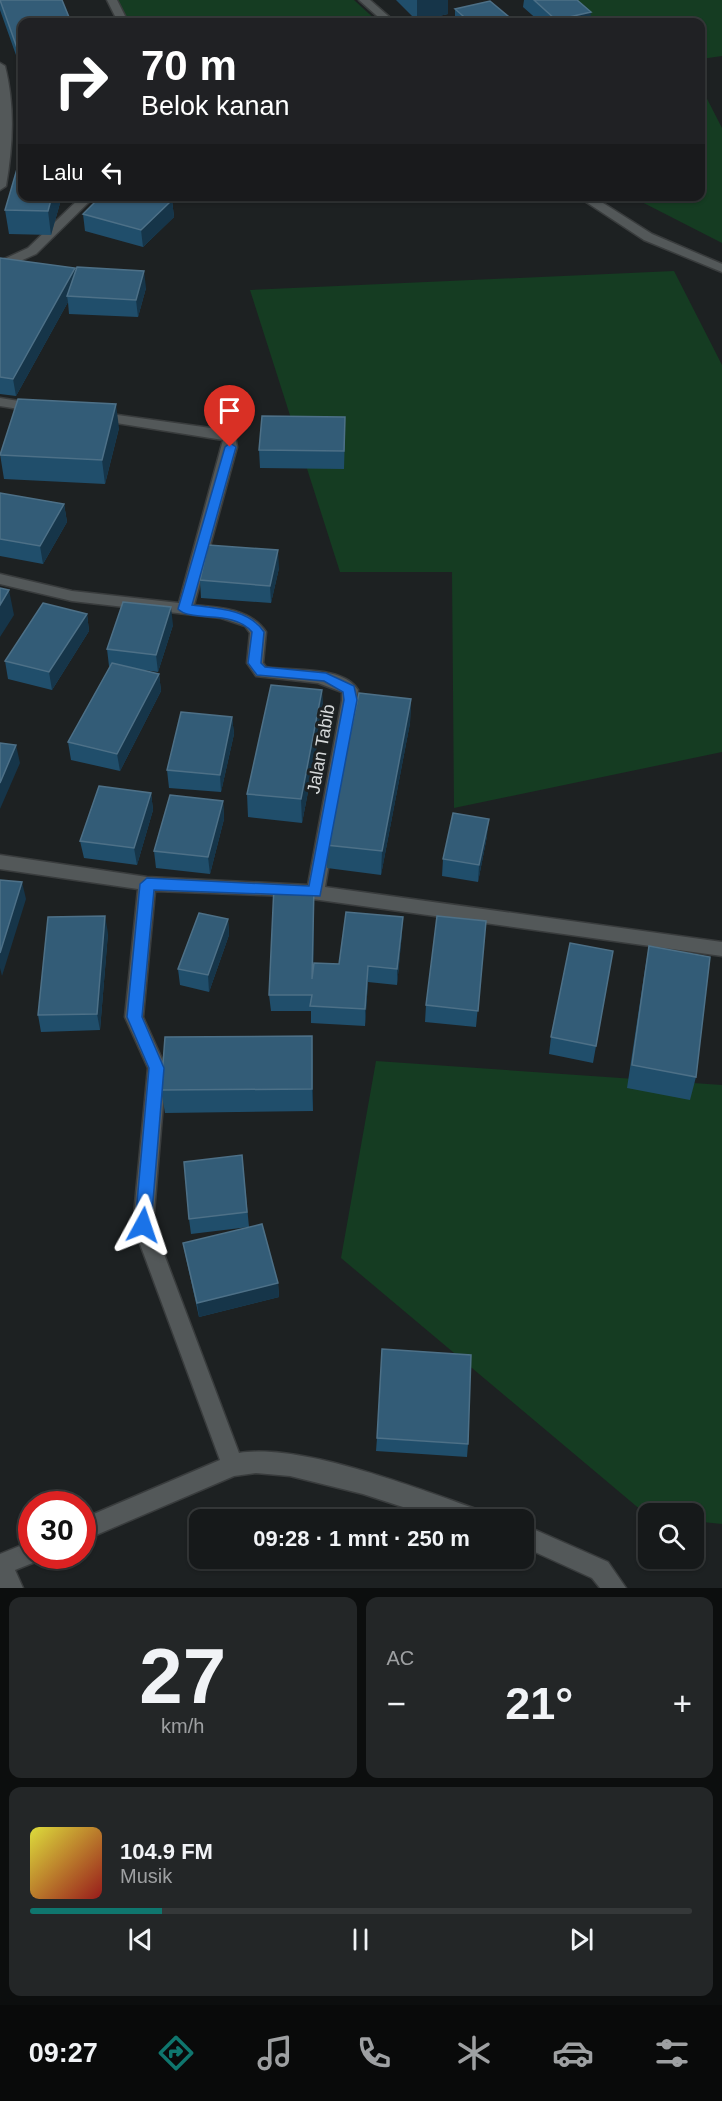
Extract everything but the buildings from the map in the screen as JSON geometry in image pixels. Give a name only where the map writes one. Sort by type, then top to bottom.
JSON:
[{"type":"street","points":[[112,0],[121,18]]},
{"type":"street","points":[[364,0],[385,18]]},
{"type":"street","points":[[0,66],[4,80],[8,128],[0,186]]},
{"type":"street","points":[[0,266],[32,251],[84,201]]},
{"type":"street","points":[[591,201],[648,237],[722,268]]},
{"type":"street","points":[[0,402],[47,409]]},
{"type":"street","points":[[83,414],[225,434],[230,439],[230,447],[185,609]]},
{"type":"street","name":"Jalan Tabib","points":[[0,579],[72,596],[222,613],[250,621],[258,632],[255,663],[261,672],[326,677],[350,690],[315,892]]},
{"type":"street","points":[[0,862],[147,884],[315,892],[722,949]]},
{"type":"street","points":[[147,884],[134,1017],[157,1068],[143,1225],[233,1465]]},
{"type":"street","points":[[96,1524],[233,1465],[253,1460],[275,1462],[378,1485],[445,1509]]},
{"type":"street","points":[[534,1540],[600,1570],[615,1588]]},
{"type":"street","points":[[12,1588],[0,1565],[18,1558]]},
{"type":"green space","points":[[115,0],[354,0],[374,18],[126,18]]},
{"type":"green space","points":[[564,0],[722,0],[722,56],[705,58],[705,18],[588,18]]},
{"type":"green space","points":[[705,95],[722,128],[722,243],[640,201],[705,201]]},
{"type":"green space","points":[[674,271],[722,365],[722,752],[454,808],[452,572],[340,572],[250,290]]},
{"type":"green space","points":[[376,1061],[722,1085],[722,1524],[704,1522],[704,1503],[638,1503],[638,1508],[341,1258]]},
{"type":"route","points":[[143,1225],[157,1068],[134,1017],[147,884],[291,889],[315,892],[350,700],[350,690],[342,683],[326,677],[261,672],[255,663],[258,632],[250,621],[222,613],[185,609],[230,447]]}]
